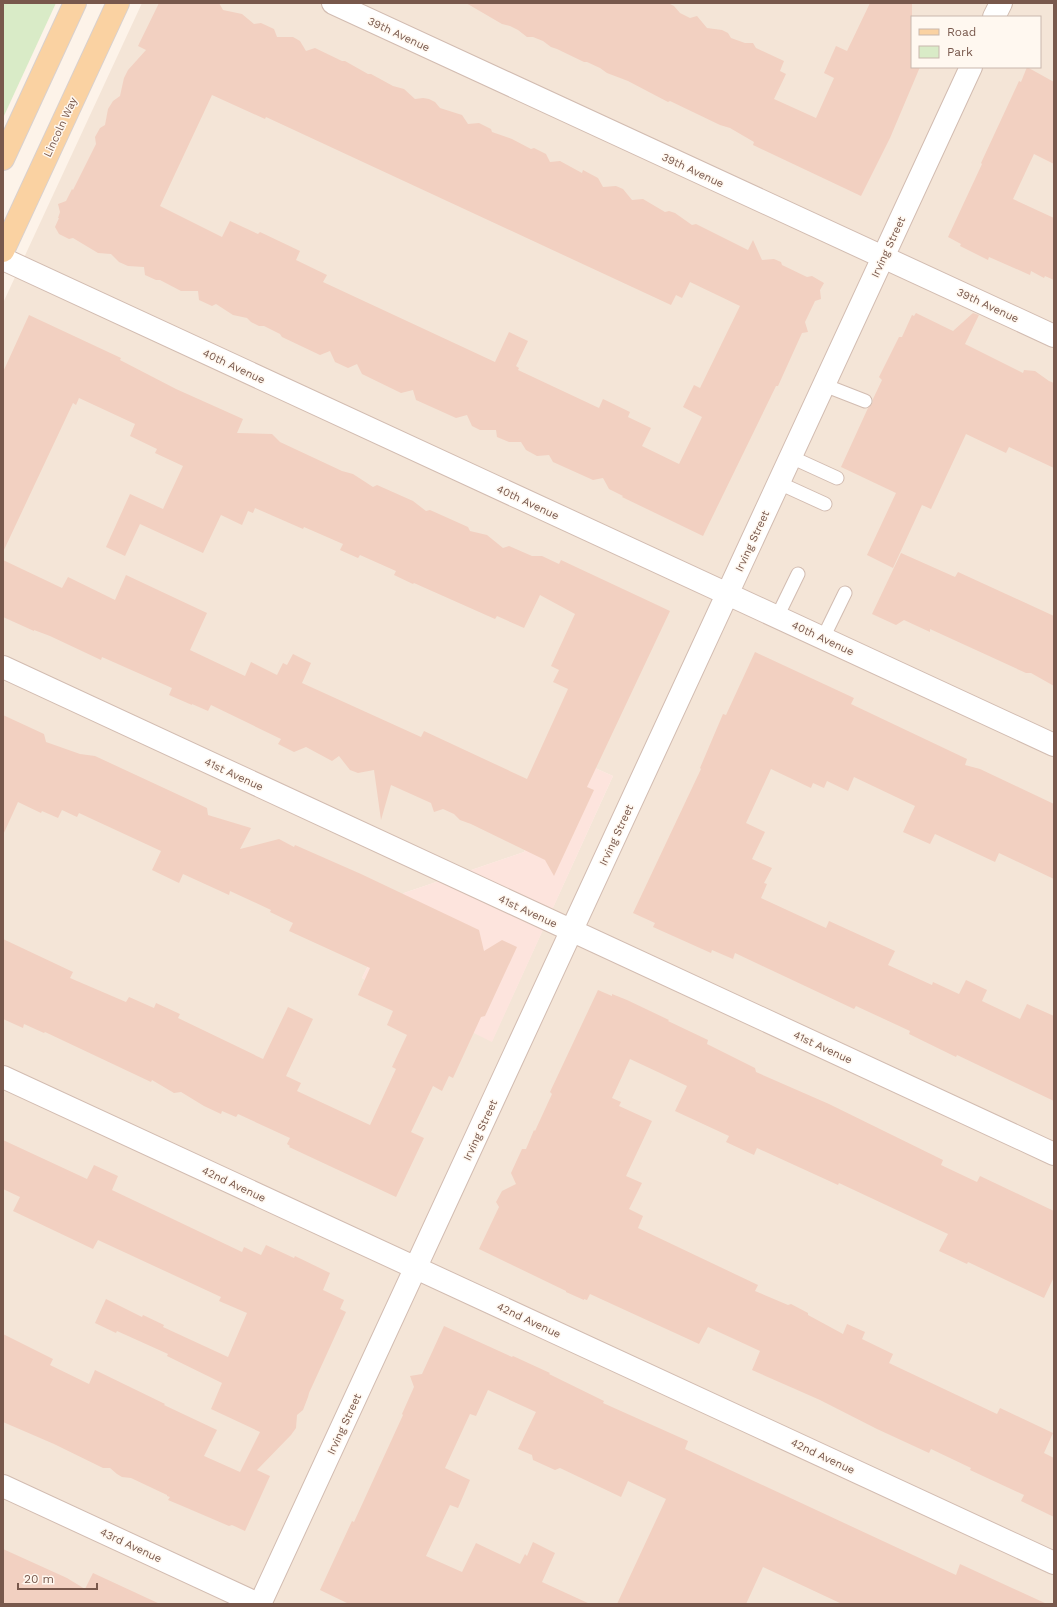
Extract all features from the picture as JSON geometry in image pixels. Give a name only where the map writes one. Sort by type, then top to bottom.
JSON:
[{"type":"main road","points":[[3,159],[75,3]]},
{"type":"main road","name":"Lincoln Way","points":[[3,251],[118,3]]},
{"type":"street","name":"39th Avenue","points":[[333,3],[1054,336]]},
{"type":"street","points":[[994,16],[1001,3]]},
{"type":"street","name":"Irving Street","points":[[259,1604],[416,1268],[971,68]]},
{"type":"street","name":"40th Avenue","points":[[3,259],[1054,745]]},
{"type":"street","name":"41st Avenue","points":[[3,667],[1054,1154]]},
{"type":"street","name":"42nd Avenue","points":[[3,1077],[1054,1563]]},
{"type":"street","name":"43rd Avenue","points":[[3,1486],[259,1604]]},
{"type":"lane","points":[[824,384],[865,401]]},
{"type":"lane","points":[[791,457],[836,478]]},
{"type":"lane","points":[[779,483],[825,504]]},
{"type":"lane","points":[[778,617],[798,574]]},
{"type":"lane","points":[[823,638],[845,593]]},
{"type":"shaded area","points":[[142,3],[1054,3],[1054,1604],[3,1604],[3,303]],"holes":[[[568,756],[613,776],[492,1041],[362,978],[404,893],[524,852]]]},
{"type":"shaded area","points":[[568,756],[613,776],[492,1042],[362,978],[404,893],[524,852]]},
{"type":"green space","points":[[3,3],[56,3],[3,118]]},
{"type":"building","points":[[159,3],[219,3],[223,10],[242,14],[254,24],[261,23],[274,29],[277,37],[293,37],[300,41],[306,51],[315,48],[345,61],[393,86],[404,89],[415,99],[429,99],[435,102],[440,108],[462,115],[468,124],[479,123],[491,129],[492,132],[512,139],[531,149],[534,148],[546,154],[550,162],[560,161],[582,173],[583,170],[598,178],[603,187],[616,186],[623,189],[632,200],[643,199],[665,212],[669,211],[675,213],[692,225],[696,224],[748,250],[753,240],[762,260],[774,259],[781,262],[782,265],[807,277],[812,276],[824,283],[820,290],[821,299],[815,301],[805,322],[808,332],[802,333],[778,386],[776,386],[703,536],[622,497],[623,496],[609,489],[603,478],[593,480],[553,462],[549,455],[537,456],[526,450],[521,442],[509,442],[497,437],[496,430],[480,430],[472,426],[467,415],[456,418],[416,400],[413,390],[401,393],[362,374],[357,364],[348,368],[335,362],[330,351],[320,355],[282,337],[280,334],[264,326],[259,326],[251,322],[247,318],[233,315],[216,304],[212,306],[199,300],[198,291],[181,291],[160,280],[156,280],[145,275],[144,267],[128,266],[119,262],[111,254],[98,253],[73,238],[69,239],[59,234],[55,227],[60,212],[58,204],[66,201],[72,189],[73,190],[96,144],[95,137],[100,128],[105,125],[108,109],[113,101],[120,96],[124,78],[128,70],[146,50],[138,46]],"holes":[[[212,95],[265,119],[266,117],[671,305],[676,295],[682,298],[690,282],[740,306],[700,388],[694,385],[683,407],[702,417],[679,464],[642,446],[651,428],[628,417],[630,412],[603,399],[599,408],[518,370],[519,368],[516,366],[528,341],[509,332],[495,362],[323,282],[327,275],[296,260],[300,251],[260,232],[258,234],[230,221],[222,237],[160,206]]]},
{"type":"building","points":[[466,3],[668,3],[674,6],[680,13],[690,18],[697,16],[707,28],[722,30],[728,33],[731,38],[745,43],[753,43],[756,48],[784,61],[780,71],[786,74],[774,99],[816,118],[834,78],[824,73],[836,46],[847,51],[870,3],[912,3],[911,68],[920,68],[890,138],[861,196],[753,145],[754,142],[730,128],[720,125],[670,101],[668,102],[628,81],[551,47],[543,41],[533,37],[527,37],[518,30],[502,24]]},
{"type":"building","points":[[1027,68],[1029,68],[1054,82],[1054,164],[1034,154],[1013,199],[1054,218],[1054,280],[1045,276],[1044,278],[1031,271],[1030,275],[989,257],[988,260],[960,246],[961,244],[948,237],[1019,81],[1021,82]]},
{"type":"building","points":[[916,313],[953,331],[973,313],[979,315],[965,344],[1023,373],[1024,370],[1035,371],[1054,383],[1054,468],[1009,447],[1006,453],[966,434],[931,509],[922,505],[893,568],[867,555],[896,493],[841,467],[868,408],[872,404],[882,380],[879,377],[899,337],[902,337],[912,315],[914,316]]},
{"type":"building","points":[[29,315],[121,358],[120,360],[176,389],[243,419],[237,433],[272,434],[280,442],[342,471],[353,474],[373,487],[377,485],[413,501],[426,511],[430,510],[468,527],[470,531],[487,535],[503,548],[509,546],[532,556],[542,556],[559,564],[561,560],[670,611],[587,787],[594,790],[554,876],[545,860],[460,820],[454,814],[443,809],[434,812],[431,803],[391,785],[381,820],[374,770],[358,773],[350,770],[339,756],[332,761],[306,747],[294,752],[278,744],[281,739],[211,705],[208,711],[192,705],[169,695],[172,688],[102,657],[101,660],[50,636],[34,631],[3,617],[3,560],[62,588],[68,577],[115,600],[126,575],[207,613],[190,650],[245,676],[251,662],[277,675],[283,663],[287,665],[293,654],[311,663],[302,683],[421,737],[424,731],[527,779],[568,689],[553,682],[559,670],[551,666],[575,614],[540,595],[524,628],[497,616],[495,619],[394,575],[396,571],[360,555],[358,558],[340,550],[343,544],[304,527],[303,529],[255,508],[253,513],[248,511],[242,525],[221,515],[203,553],[140,524],[125,556],[106,547],[130,494],[163,509],[183,466],[155,453],[157,449],[130,436],[135,424],[79,398],[76,405],[73,403],[3,552],[3,372]]},
{"type":"building","points":[[901,553],[955,577],[958,572],[1054,616],[1054,686],[1031,673],[1026,673],[930,629],[930,632],[904,620],[896,625],[872,614]]},
{"type":"building","points":[[755,652],[854,698],[851,704],[967,759],[965,765],[980,769],[1054,804],[1054,879],[999,853],[995,862],[935,834],[930,844],[903,832],[915,806],[854,777],[848,791],[827,781],[824,788],[813,783],[811,788],[771,769],[746,823],[765,832],[752,859],[772,868],[764,883],[767,884],[761,898],[826,928],[829,921],[895,951],[888,965],[932,985],[933,982],[959,994],[966,980],[987,990],[982,1001],[1020,1019],[1027,1004],[1054,1016],[1054,1101],[957,1055],[956,1057],[909,1034],[910,1031],[856,1006],[854,1009],[735,953],[733,959],[712,950],[711,953],[653,927],[655,923],[633,913],[701,769],[700,768],[723,714],[726,715]]},
{"type":"building","points":[[3,715],[44,734],[46,742],[80,754],[95,756],[207,808],[208,815],[251,828],[240,849],[279,839],[294,847],[295,845],[361,874],[479,930],[484,951],[502,940],[517,947],[485,1016],[481,1017],[453,1078],[449,1076],[442,1091],[433,1086],[411,1132],[424,1138],[396,1197],[289,1147],[290,1146],[287,1144],[290,1138],[238,1114],[236,1117],[222,1111],[221,1114],[181,1092],[174,1093],[152,1080],[151,1082],[45,1032],[44,1033],[24,1024],[23,1028],[3,1019],[3,939],[73,972],[70,978],[126,1002],[129,997],[154,1008],[156,1003],[180,1014],[178,1018],[263,1059],[288,1007],[313,1019],[286,1076],[301,1083],[297,1091],[370,1125],[396,1069],[392,1067],[407,1035],[387,1025],[393,1011],[358,995],[370,968],[289,931],[293,923],[270,912],[271,910],[230,891],[229,895],[183,874],[179,883],[152,870],[161,851],[79,813],[77,817],[62,810],[58,818],[42,811],[41,813],[18,802],[3,835]]},
{"type":"building","points":[[598,990],[627,1000],[669,1020],[668,1021],[708,1040],[707,1044],[755,1068],[756,1072],[829,1104],[943,1160],[941,1165],[977,1182],[980,1176],[1054,1211],[1054,1277],[1044,1298],[968,1262],[967,1264],[939,1251],[948,1234],[839,1183],[838,1185],[757,1148],[754,1155],[726,1142],[729,1136],[675,1111],[687,1086],[630,1059],[612,1098],[621,1102],[619,1106],[652,1121],[626,1176],[642,1183],[629,1209],[643,1216],[638,1228],[758,1285],[755,1291],[788,1305],[791,1304],[843,1334],[847,1324],[865,1332],[862,1339],[893,1354],[889,1363],[997,1414],[1000,1408],[1053,1433],[1044,1453],[1054,1458],[1054,1517],[1021,1501],[1024,1495],[970,1470],[971,1468],[931,1449],[929,1453],[820,1400],[752,1370],[760,1351],[708,1327],[699,1344],[590,1294],[587,1300],[584,1300],[479,1249],[499,1207],[496,1202],[502,1191],[516,1184],[511,1173],[522,1149],[526,1149],[534,1130],[535,1131],[552,1094],[550,1092]]},
{"type":"building","points":[[3,1140],[87,1179],[94,1165],[118,1176],[112,1190],[242,1252],[244,1247],[261,1255],[266,1245],[294,1258],[295,1256],[330,1273],[323,1290],[344,1300],[340,1309],[346,1312],[309,1393],[303,1410],[297,1415],[296,1428],[257,1470],[270,1476],[245,1531],[232,1525],[229,1526],[168,1500],[170,1497],[167,1495],[131,1478],[122,1477],[110,1468],[103,1468],[54,1444],[3,1422],[3,1334],[53,1359],[50,1365],[89,1384],[95,1370],[217,1430],[204,1456],[240,1472],[260,1432],[211,1409],[222,1383],[167,1356],[168,1354],[117,1331],[116,1333],[95,1323],[106,1299],[142,1317],[143,1315],[164,1325],[163,1327],[228,1357],[247,1313],[219,1301],[221,1297],[98,1240],[93,1249],[13,1211],[20,1197],[3,1189]]},
{"type":"building","points":[[444,1326],[550,1373],[549,1374],[604,1401],[603,1403],[688,1441],[685,1449],[956,1575],[960,1564],[1047,1604],[842,1604],[763,1567],[746,1604],[617,1604],[666,1499],[628,1481],[621,1497],[560,1468],[555,1470],[533,1460],[532,1455],[518,1449],[536,1412],[488,1390],[476,1416],[470,1414],[445,1468],[470,1480],[458,1508],[450,1505],[426,1556],[462,1572],[476,1543],[520,1564],[525,1554],[527,1556],[533,1542],[555,1553],[542,1582],[590,1604],[349,1604],[320,1590],[352,1521],[354,1522],[403,1415],[402,1414],[414,1387],[410,1376],[422,1374]]},
{"type":"building","points":[[3,1549],[67,1578],[85,1589],[93,1573],[160,1604],[3,1604]]}]
